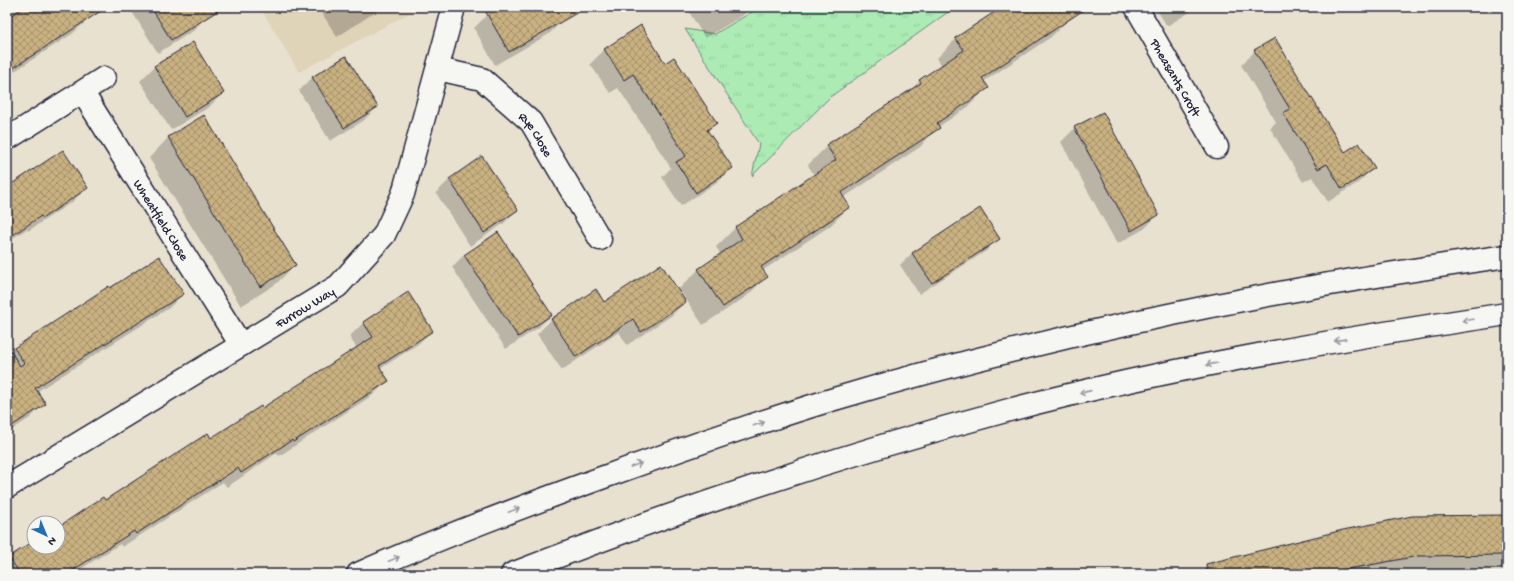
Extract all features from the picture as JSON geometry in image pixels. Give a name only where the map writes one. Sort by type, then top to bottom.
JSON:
[{"type":"main road","name":"Furrow Way","points":[[7,487],[338,286],[384,235],[403,194],[454,7]]},
{"type":"main road","name":"Pheasants Croft","points":[[1136,7],[1217,147]]},
{"type":"main road","name":"Rye Close","points":[[438,69],[482,79],[531,122],[600,239]]},
{"type":"main road","points":[[7,139],[84,93],[104,78]]},
{"type":"main road","name":"Wheatfield Close","points":[[84,93],[241,345]]},
{"type":"main road","points":[[358,574],[523,506],[671,453],[831,400],[1014,350],[1188,310],[1437,266],[1507,256]]},
{"type":"main road","points":[[512,574],[585,545],[718,499],[867,451],[1010,410],[1182,370],[1384,332],[1507,314]]},
{"type":"shaded area","points":[[260,7],[421,7],[299,72]]},
{"type":"green space","points":[[760,7],[955,7],[830,97],[752,176],[759,144],[685,29],[715,34]]},
{"type":"building","points":[[24,7],[107,7],[7,72],[7,18]]},
{"type":"building","points":[[151,7],[224,7],[171,40]]},
{"type":"building","points":[[483,7],[587,7],[509,52]]},
{"type":"building","points":[[1002,7],[1088,7],[982,78],[989,88],[937,123],[940,128],[841,193],[850,207],[761,267],[768,277],[723,307],[698,269],[742,239],[735,227],[836,160],[826,145],[921,83],[919,80],[964,50],[955,38]]},
{"type":"building","points":[[641,25],[665,63],[674,57],[717,123],[707,130],[733,168],[696,193],[676,162],[686,156],[633,74],[624,80],[604,49]]},
{"type":"building","points":[[1275,38],[1345,152],[1359,143],[1375,168],[1342,189],[1327,164],[1318,169],[1283,113],[1290,109],[1254,50]]},
{"type":"building","points":[[193,42],[224,93],[185,117],[154,66]]},
{"type":"building","points":[[346,56],[378,107],[344,128],[312,77]]},
{"type":"building","points":[[1103,112],[1159,215],[1131,231],[1074,127]]},
{"type":"building","points":[[204,115],[296,265],[260,287],[168,137]]},
{"type":"building","points":[[63,150],[88,188],[43,218],[41,216],[7,239],[7,187]]},
{"type":"building","points":[[482,156],[518,210],[484,233],[449,179]]},
{"type":"building","points":[[980,208],[1000,239],[932,283],[912,253]]},
{"type":"building","points":[[498,232],[552,315],[518,337],[464,255]]},
{"type":"building","points":[[159,256],[184,294],[35,388],[46,404],[7,429],[7,345],[20,366],[24,363],[14,348],[109,286],[110,288]]},
{"type":"building","points":[[661,264],[686,302],[641,332],[633,319],[576,357],[551,319],[596,289],[604,302]]},
{"type":"building","points":[[408,292],[433,331],[379,366],[389,381],[241,473],[238,468],[136,534],[134,531],[67,574],[20,574],[9,557],[26,546],[26,555],[66,555],[66,522],[103,497],[105,500],[208,433],[211,438],[261,406],[262,408],[373,337],[363,322]]},
{"type":"building","points":[[1507,515],[1507,555],[1418,556],[1322,574],[1207,574],[1206,564],[1343,530],[1412,516]]}]
